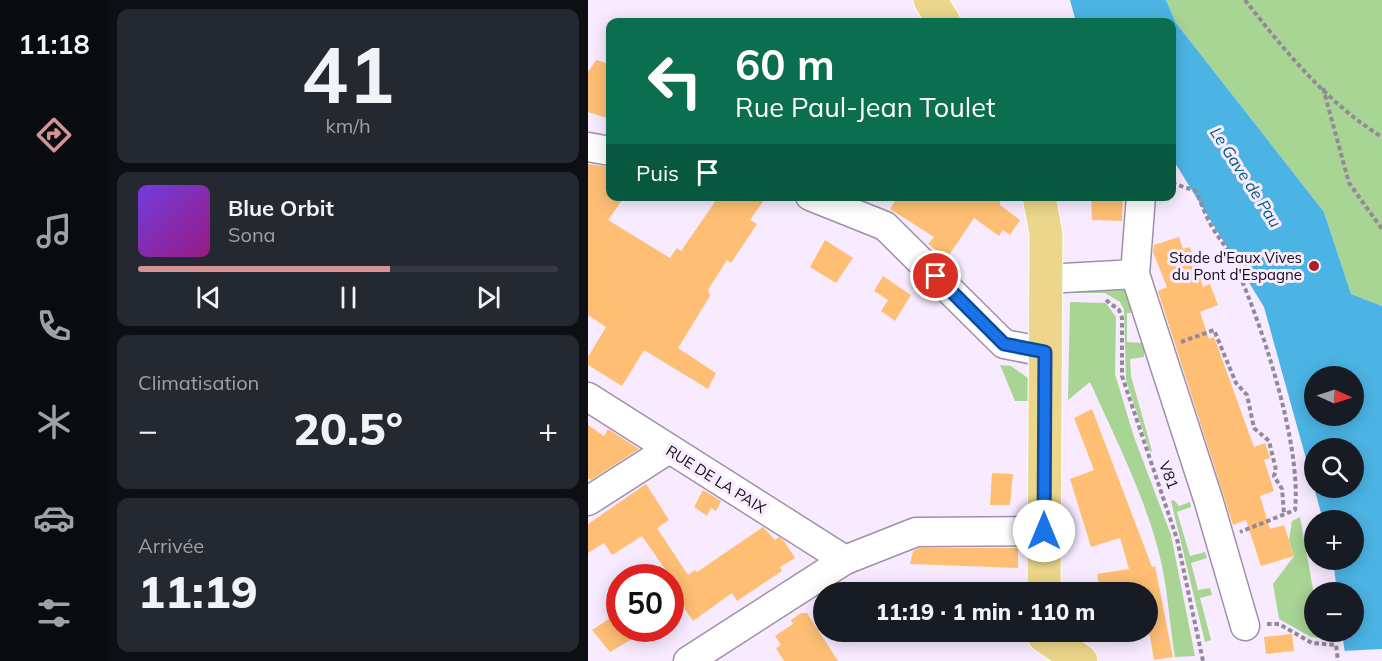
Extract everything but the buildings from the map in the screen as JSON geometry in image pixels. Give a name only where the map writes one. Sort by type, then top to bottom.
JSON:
[{"type":"main road","points":[[930,0],[941,18]]},
{"type":"main road","points":[[1040,201],[1046,234],[1044,582]]},
{"type":"main road","points":[[1043,643],[1081,661]]},
{"type":"street","points":[[588,147],[606,149]]},
{"type":"street","points":[[822,201],[885,226],[1004,344],[1045,352]]},
{"type":"street","points":[[1142,201],[1135,274],[1245,626]]},
{"type":"street","points":[[1046,279],[1135,274]]},
{"type":"street","name":"RUE DE LA PAIX","points":[[588,397],[845,560]]},
{"type":"street","points":[[588,501],[669,449]]},
{"type":"street","points":[[688,661],[845,560],[916,532],[1044,531]]},
{"type":"path","points":[[1245,0],[1282,47],[1362,125],[1382,137]]},
{"type":"path","points":[[1323,88],[1349,183],[1382,230]]},
{"type":"path","points":[[1176,184],[1196,191],[1210,224],[1230,254],[1255,313],[1281,401],[1292,452],[1295,510],[1220,540]]},
{"type":"path","name":"V81","points":[[1112,302],[1122,318],[1122,376],[1178,539],[1203,661]]},
{"type":"path","points":[[1159,350],[1214,330],[1236,383],[1247,395],[1254,428],[1269,441],[1276,470],[1274,476],[1282,489],[1284,514]]},
{"type":"path","points":[[1245,626],[1279,624],[1312,643],[1336,645],[1338,661]]},
{"type":"green space","points":[[1166,0],[1382,0],[1382,306],[1351,294],[1324,212],[1174,18]]},
{"type":"green space","points":[[1070,285],[1128,287],[1139,313],[1127,313],[1127,342],[1144,343],[1144,357],[1130,359],[1131,376],[1152,451],[1150,452],[1126,380],[1124,310],[1120,302],[1105,293],[1070,293]]},
{"type":"green space","points":[[1070,302],[1106,303],[1116,317],[1115,374],[1134,437],[1171,535],[1195,656],[1175,657],[1164,577],[1149,519],[1131,472],[1090,382],[1068,400]]},
{"type":"green space","points":[[1000,365],[1011,366],[1028,378],[1028,401],[1015,401]]},
{"type":"green space","points":[[1174,500],[1179,506],[1190,502],[1191,507],[1177,512],[1190,556],[1205,552],[1207,558],[1191,563],[1198,590],[1210,588],[1212,595],[1200,598],[1211,640],[1205,642],[1171,501]]},
{"type":"green space","points":[[1300,517],[1304,539],[1304,570],[1310,570],[1312,582],[1304,582],[1304,633],[1279,619],[1273,584],[1294,556],[1289,540],[1292,521]]},
{"type":"water","points":[[1070,0],[1166,0],[1174,18],[1075,18]]},
{"type":"water","name":"Le Gave de Pau","points":[[1176,23],[1324,212],[1351,294],[1382,306],[1382,661],[1346,661],[1343,642],[1364,642],[1364,582],[1336,582],[1334,570],[1364,570],[1364,510],[1320,510],[1317,498],[1364,498],[1364,438],[1304,438],[1304,452],[1264,307],[1176,164]]},
{"type":"pier","points":[[1382,649],[1382,661],[1343,661],[1342,651]]},
{"type":"place","name":"Stade d'Eaux Vives du Pont d'Espagne","points":[[1314,266]]},
{"type":"route","points":[[936,276],[1004,344],[1045,352],[1044,531]]}]
